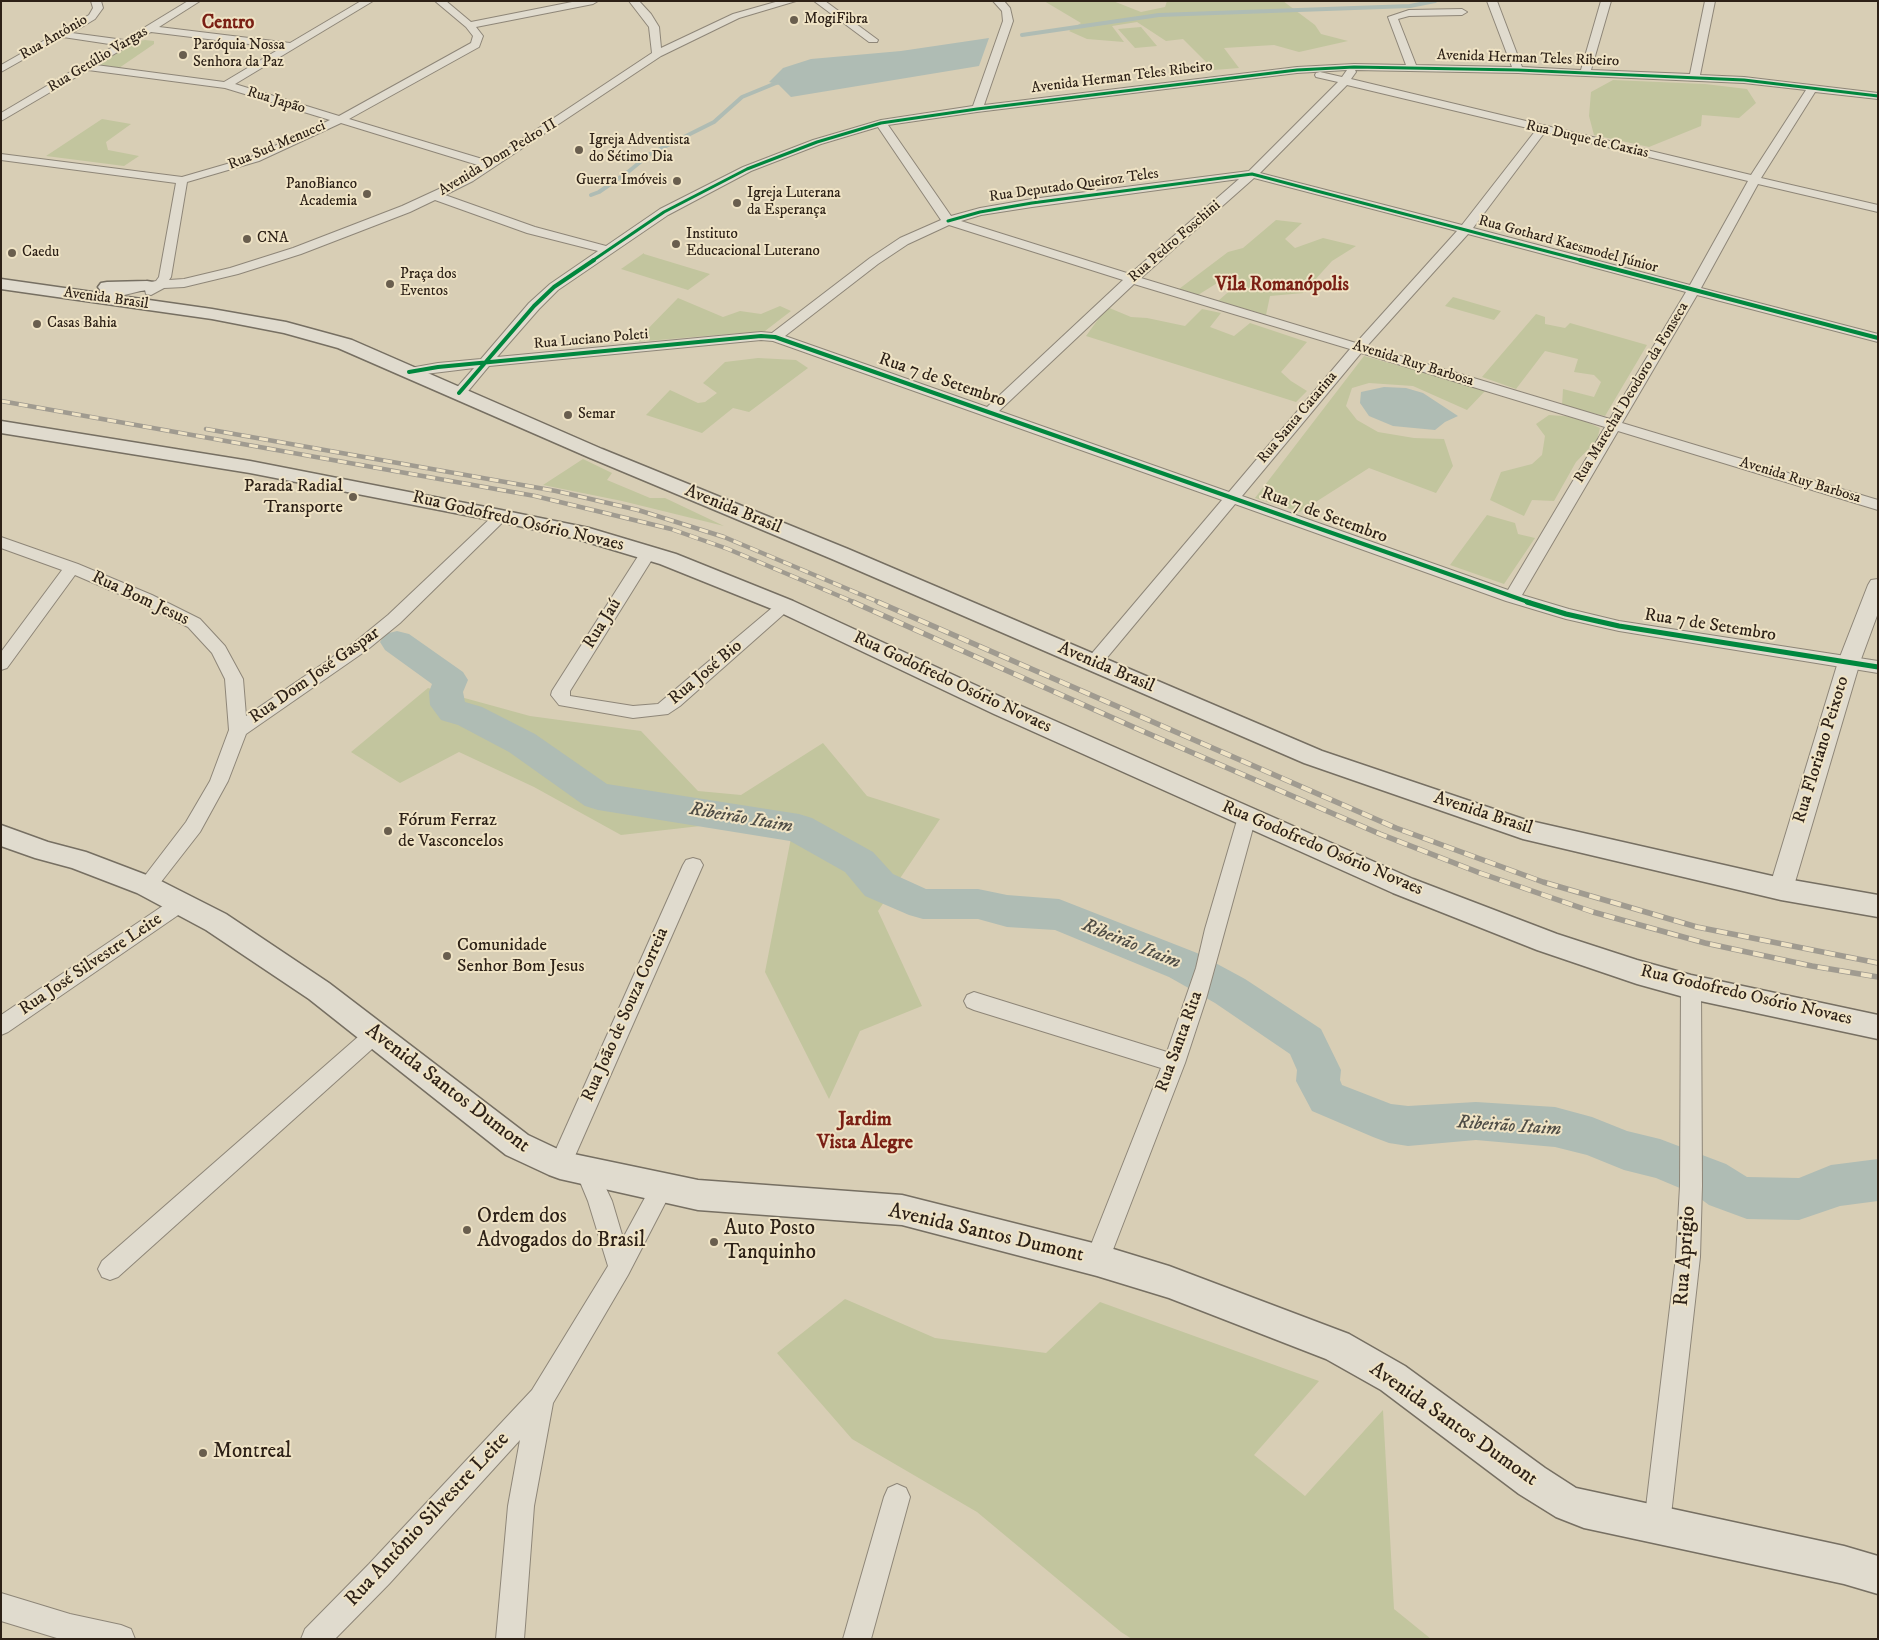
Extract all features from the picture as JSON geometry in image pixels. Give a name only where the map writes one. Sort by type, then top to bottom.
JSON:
[{"type":"main road","name":"Avenida Brasil","points":[[5,286],[42,289],[212,314],[323,347],[359,351],[595,453],[1094,662],[1313,758],[1523,829],[1780,889],[1878,906]]},
{"type":"main road","points":[[42,289],[153,286]]},
{"type":"main road","name":"Rua Godofredo Osório Novaes","points":[[1,427],[250,467],[501,516],[581,533],[668,559],[785,606],[1003,708],[1403,886],[1546,942],[1637,972],[1691,987],[1878,1027]]},
{"type":"main road","name":"Avenida Santos Dumont","points":[[1,835],[44,851],[77,859],[147,886],[216,922],[319,990],[374,1035],[517,1145],[573,1169],[698,1195],[902,1210],[1096,1260],[1169,1282],[1337,1346],[1393,1378],[1552,1495],[1584,1509],[1844,1565],[1878,1575]]},
{"type":"street","name":"Rua Antônio","points":[[1,68],[92,17],[98,8],[96,1]]},
{"type":"street","name":"Rua Getúlio Vargas","points":[[1,118],[195,1]]},
{"type":"street","points":[[226,85],[368,1]]},
{"type":"street","points":[[440,1],[469,25],[594,1]]},
{"type":"street","points":[[634,1],[646,14],[654,27],[657,54]]},
{"type":"street","name":"Avenida Dom Pedro II","points":[[95,298],[234,271],[297,251],[436,196],[469,179],[657,54],[736,16],[791,1]]},
{"type":"street","points":[[819,1],[874,40]]},
{"type":"street","points":[[977,109],[1008,21],[1007,10],[998,1]]},
{"type":"street","points":[[1492,1],[1518,70]]},
{"type":"street","points":[[1585,73],[1606,1]]},
{"type":"street","points":[[1694,78],[1710,1]]},
{"type":"street","points":[[1412,68],[1394,18],[1409,13],[1462,12]]},
{"type":"street","name":"Rua Sud Menucci","points":[[1,156],[182,180],[255,159],[339,120],[470,49],[477,41],[478,36],[469,25]]},
{"type":"street","points":[[150,29],[290,46]]},
{"type":"street","points":[[60,34],[126,43]]},
{"type":"street","name":"Rua Japão","points":[[87,67],[226,85],[490,165]]},
{"type":"street","name":"Avenida Herman Teles Ribeiro","points":[[459,394],[495,349],[554,287],[664,212],[747,169],[817,142],[881,123],[977,109],[1297,70],[1354,67],[1518,70],[1694,78],[1813,87],[1878,96]]},
{"type":"street","name":"Rua Pedro Foschini","points":[[990,412],[1132,279],[1252,174],[1345,81],[1354,67]]},
{"type":"street","name":"Rua Duque de Caxias","points":[[1297,70],[1754,180],[1874,205]]},
{"type":"street","name":"Rua Marechal Deodoro da Fonseca","points":[[1512,597],[1693,290],[1754,180],[1813,87]]},
{"type":"street","points":[[881,123],[948,221]]},
{"type":"street","name":"Rua Santa Catarina","points":[[1094,662],[1359,347],[1465,230],[1542,130]]},
{"type":"street","name":"Rua Deputado Queiroz Teles","points":[[775,337],[874,261],[904,242],[948,221],[980,212],[1032,203],[1252,174]]},
{"type":"street","name":"Rua Gothard Kaesmodel Júnior","points":[[1252,174],[1878,338]]},
{"type":"street","points":[[151,306],[145,298],[153,286],[165,277],[182,180]]},
{"type":"street","name":"Rua Deputado Queiroz Teles","points":[[1205,180],[1236,188]]},
{"type":"street","points":[[436,196],[531,230],[608,250]]},
{"type":"street","name":"Avenida Ruy Barbosa","points":[[948,221],[1132,279],[1878,505]]},
{"type":"street","name":"Rua Luciano Poleti","points":[[409,372],[438,367],[742,338],[775,337]]},
{"type":"street","name":"Rua 7 de Setembro","points":[[775,337],[1512,597],[1566,614],[1619,626],[1878,667]]},
{"type":"street","name":"Rua Dom José Gaspar","points":[[147,886],[193,827],[219,781],[238,730],[361,646],[394,619],[501,516]]},
{"type":"street","name":"Rua Bom Jesus","points":[[1,542],[72,568],[146,599],[194,623],[219,650],[234,679],[238,730]]},
{"type":"street","name":"Rua Jaú","points":[[560,695],[648,553]]},
{"type":"street","points":[[1,664],[72,568]]},
{"type":"street","name":"Rua Floriano Peixoto","points":[[1780,889],[1849,662],[1878,584]]},
{"type":"street","name":"Rua José Bio","points":[[560,695],[564,701],[572,703],[634,712],[662,710],[674,702],[785,606]]},
{"type":"street","name":"Rua Santa Rita","points":[[1096,1260],[1174,1063],[1196,999],[1247,817]]},
{"type":"street","name":"Rua João de Souza Correia","points":[[573,1169],[693,864]]},
{"type":"street","name":"Rua José Silvestre Leite","points":[[1,1026],[180,904]]},
{"type":"street","name":"Rua Aprigio","points":[[1657,1524],[1688,1257],[1691,1186],[1691,987]]},
{"type":"street","points":[[974,1001],[1174,1063]]},
{"type":"street","points":[[110,1270],[374,1035]]},
{"type":"street","points":[[573,1169],[600,1201],[620,1267]]},
{"type":"street","points":[[510,1639],[521,1506],[541,1399],[620,1267],[662,1188]]},
{"type":"street","name":"Rua Antônio Silvestre Leite","points":[[315,1639],[380,1574],[541,1399]]},
{"type":"street","points":[[857,1639],[897,1497]]},
{"type":"street","points":[[1,1606],[88,1635],[121,1639]]},
{"type":"green space","points":[[1044,1],[1113,1],[1141,12],[1165,7],[1167,1],[1283,1],[1315,25],[1321,34],[1348,41],[1299,52],[1274,45],[1224,48],[1239,68],[1214,70],[1183,39],[1166,41],[1137,22],[1112,26],[1124,42],[1087,39],[1069,31],[1081,23]]},
{"type":"green space","points":[[1141,27],[1157,46],[1135,48],[1118,29]]},
{"type":"green space","points":[[154,41],[154,44],[119,68],[98,65],[135,42]]},
{"type":"green space","points":[[1613,80],[1705,84],[1747,89],[1756,103],[1739,118],[1702,115],[1701,126],[1649,147],[1594,135],[1589,116],[1591,92]]},
{"type":"green space","points":[[102,119],[131,124],[106,142],[108,150],[139,156],[124,166],[46,156]]},
{"type":"green space","points":[[1276,220],[1302,223],[1285,239],[1295,248],[1323,238],[1356,246],[1332,261],[1303,293],[1270,296],[1266,315],[1218,301],[1234,287],[1222,280],[1198,295],[1179,289],[1228,252],[1243,248]]},
{"type":"green space","points":[[644,253],[710,274],[688,290],[621,269]]},
{"type":"green space","points":[[1453,297],[1501,311],[1494,320],[1445,306]]},
{"type":"green space","points":[[678,298],[723,317],[740,311],[761,314],[780,306],[791,311],[765,331],[635,342]]},
{"type":"green space","points":[[1107,307],[1131,317],[1147,318],[1185,326],[1202,309],[1221,313],[1210,327],[1234,336],[1250,323],[1307,342],[1281,372],[1307,391],[1296,402],[1086,336]]},
{"type":"green space","points":[[1536,314],[1545,317],[1545,324],[1565,328],[1570,323],[1647,345],[1605,416],[1562,406],[1563,389],[1594,397],[1601,382],[1594,375],[1574,372],[1578,359],[1545,351],[1516,389],[1482,377]]},
{"type":"green space","points":[[1364,356],[1486,390],[1467,410],[1413,386],[1369,383],[1352,388],[1346,406],[1357,420],[1378,432],[1414,438],[1444,439],[1453,466],[1436,493],[1369,468],[1300,512],[1255,498]]},
{"type":"green space","points":[[758,358],[796,360],[808,368],[749,412],[733,408],[702,433],[646,415],[670,390],[698,403],[705,402],[717,393],[703,383],[725,362]]},
{"type":"green space","points":[[1549,415],[1576,417],[1600,428],[1597,440],[1576,462],[1554,501],[1532,500],[1524,516],[1490,500],[1501,472],[1532,464],[1542,455],[1545,436],[1536,424]]},
{"type":"green space","points":[[583,459],[612,473],[607,480],[650,498],[665,498],[724,526],[622,501],[543,485]]},
{"type":"green space","points":[[1487,515],[1515,523],[1518,534],[1535,538],[1504,584],[1450,565]]},
{"type":"green space","points":[[428,688],[530,716],[641,731],[698,791],[741,795],[823,743],[867,796],[940,819],[878,911],[922,1006],[860,1031],[829,1099],[765,972],[791,838],[709,825],[621,835],[534,787],[459,752],[400,783],[351,752]]},
{"type":"green space","points":[[845,1299],[935,1338],[1046,1353],[1100,1302],[1319,1381],[1254,1455],[1305,1496],[1383,1410],[1394,1609],[1431,1639],[1132,1639],[1121,1632],[977,1512],[852,1439],[777,1353]]},
{"type":"shaded area","points":[[989,38],[979,66],[791,97],[779,85],[769,82],[783,68],[811,59],[901,51]]},
{"type":"shaded area","points":[[1384,387],[1406,388],[1423,393],[1458,416],[1445,422],[1435,430],[1393,426],[1369,416],[1360,403],[1361,392]]},
{"type":"waterway","points":[[1022,35],[1159,15],[1410,6],[1435,1]]},
{"type":"waterway","points":[[591,195],[599,192],[628,172],[650,154],[714,122],[742,97],[781,81]]},
{"type":"waterway","name":"Ribeirão Itaim","points":[[397,642],[451,680],[446,692],[447,705],[453,711],[470,716],[522,743],[598,796],[799,828],[859,862],[879,885],[923,904],[978,904],[1007,911],[1059,915],[1183,965],[1230,991],[1306,1042],[1319,1070],[1318,1081],[1327,1098],[1389,1123],[1408,1126],[1476,1121],[1555,1127],[1592,1137],[1624,1150],[1660,1159],[1710,1179],[1725,1190],[1747,1198],[1799,1199],[1820,1193],[1831,1186],[1878,1180]]},
{"type":"railway","points":[[1,401],[535,496],[671,529],[728,549],[856,603]]},
{"type":"railway","points":[[206,429],[556,491],[638,510],[724,537],[881,603]]},
{"type":"railway","points":[[853,602],[1140,730],[1380,834],[1480,873],[1593,912],[1705,943],[1812,966],[1878,977]]},
{"type":"railway","points":[[878,602],[1396,828],[1543,882],[1697,927],[1878,963]]},
{"type":"cycle path","points":[[459,393],[534,306],[554,287],[664,212],[747,169],[817,142],[881,123],[977,109],[1297,70],[1354,67],[1518,70],[1744,80],[1878,96]]},
{"type":"cycle path","points":[[948,221],[980,212],[1032,203],[1252,174],[1878,338]]},
{"type":"cycle path","points":[[409,372],[438,367],[761,336],[775,337],[1512,597],[1566,614],[1619,626],[1878,667]]},
{"type":"place","name":"MogiFibra","points":[[794,20]]},
{"type":"place","name":"Paróquia Nossa Senhora da Paz","points":[[183,55]]},
{"type":"place","name":"Igreja Adventista do Sétimo Dia","points":[[579,150]]},
{"type":"place","name":"Guerra Imóveis","points":[[677,181]]},
{"type":"place","name":"PanoBianco Academia","points":[[367,194]]},
{"type":"place","name":"Igreja Luterana da Esperança","points":[[737,203]]},
{"type":"place","name":"CNA","points":[[247,239]]},
{"type":"place","name":"Instituto Educacional Luterano","points":[[676,244]]},
{"type":"place","name":"Caedu","points":[[12,253]]},
{"type":"place","name":"Praça dos Eventos","points":[[390,284]]},
{"type":"place","name":"Casas Bahia","points":[[37,324]]},
{"type":"place","name":"Semar","points":[[568,415]]},
{"type":"place","name":"Parada Radial Transporte","points":[[353,497]]},
{"type":"place","name":"Fórum Ferraz de Vasconcelos","points":[[388,831]]},
{"type":"place","name":"Comunidade Senhor Bom Jesus","points":[[447,956]]},
{"type":"place","name":"Ordem dos Advogados do Brasil","points":[[467,1230]]},
{"type":"place","name":"Auto Posto Tanquinho","points":[[714,1242]]},
{"type":"place","name":"Montreal","points":[[203,1453]]},
{"type":"district","name":"Centro","points":[[228,24]]},
{"type":"district","name":"Vila Romanópolis","points":[[1282,286]]},
{"type":"district","name":"Jardim Vista Alegre","points":[[865,1132]]}]
